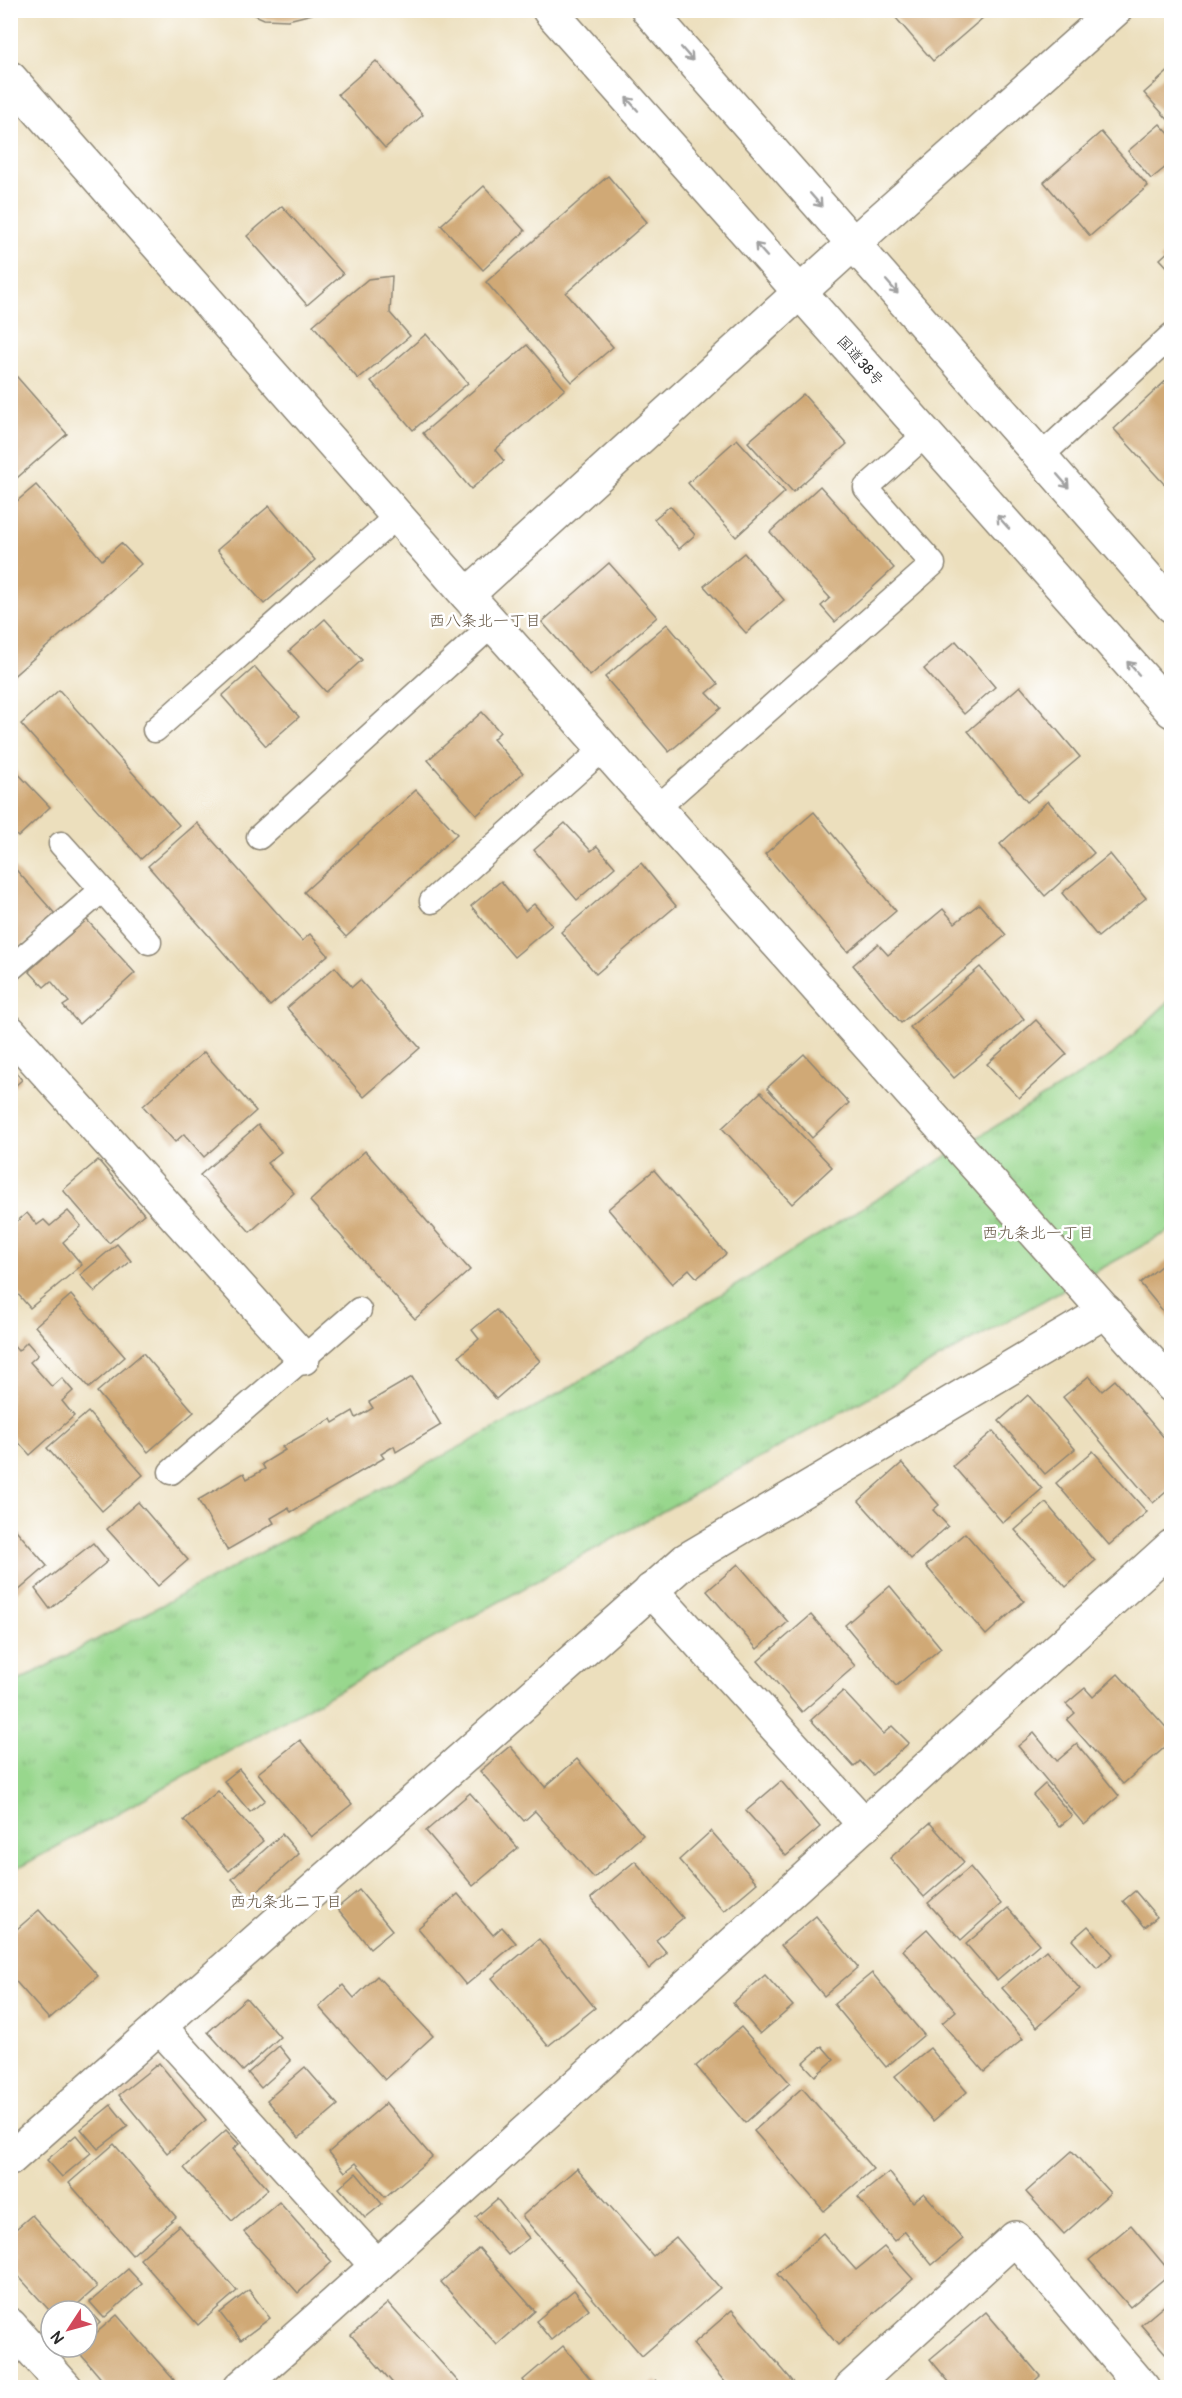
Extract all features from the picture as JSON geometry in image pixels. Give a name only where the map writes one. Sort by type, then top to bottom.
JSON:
[{"type":"main road","name":"国道38号","points":[[549,10],[1172,711]]},
{"type":"main road","points":[[648,10],[1172,606]]},
{"type":"main road","points":[[467,595],[854,243],[1115,10]]},
{"type":"main road","points":[[10,78],[1172,1386]]},
{"type":"main road","points":[[10,1032],[303,1358]]},
{"type":"main road","points":[[10,2159],[686,1560],[1106,1311]]},
{"type":"main road","points":[[240,2388],[1172,1546]]},
{"type":"main road","points":[[651,1590],[865,1825]]},
{"type":"main road","points":[[160,2026],[377,2266]]},
{"type":"main road","points":[[851,2388],[1015,2238],[1143,2388]]},
{"type":"main road","points":[[10,2325],[66,2388]]},
{"type":"lane","points":[[1041,456],[1172,335]]},
{"type":"lane","points":[[657,808],[933,564],[866,488],[926,435]]},
{"type":"lane","points":[[155,730],[397,516]]},
{"type":"lane","points":[[259,837],[493,624]]},
{"type":"lane","points":[[432,901],[604,748]]},
{"type":"lane","points":[[61,844],[149,942]]},
{"type":"lane","points":[[10,969],[102,890]]},
{"type":"lane","points":[[171,1472],[359,1310]]},
{"type":"green space","points":[[1171,999],[1171,1230],[11,1872],[11,1685],[552,1398],[1112,1055]]},
{"type":"building","points":[[244,10],[317,10],[312,14],[288,20],[264,19]]},
{"type":"building","points":[[904,10],[992,10],[933,61],[896,18]]},
{"type":"building","points":[[376,61],[423,115],[385,148],[338,94]]},
{"type":"building","points":[[1172,68],[1172,124],[1144,93]]},
{"type":"building","points":[[1160,124],[1172,137],[1172,162],[1151,179],[1128,151]]},
{"type":"building","points":[[1101,132],[1148,186],[1090,236],[1044,182]]},
{"type":"building","points":[[608,176],[647,222],[566,293],[613,347],[572,382],[486,282]]},
{"type":"building","points":[[484,186],[525,231],[483,270],[441,225]]},
{"type":"building","points":[[282,206],[343,274],[307,305],[247,236]]},
{"type":"building","points":[[1172,248],[1172,272],[1160,259]]},
{"type":"building","points":[[392,276],[390,313],[410,336],[358,379],[313,325],[368,279]]},
{"type":"building","points":[[426,334],[468,383],[413,430],[371,381]]},
{"type":"building","points":[[527,345],[565,389],[495,450],[504,461],[471,489],[423,433]]},
{"type":"building","points":[[10,369],[67,434],[10,484]]},
{"type":"building","points":[[1172,375],[1172,480],[1166,486],[1114,429]]},
{"type":"building","points":[[803,394],[847,444],[793,492],[748,442]]},
{"type":"building","points":[[737,439],[785,492],[736,537],[688,483]]},
{"type":"building","points":[[36,485],[102,560],[121,543],[141,564],[10,679],[10,507]]},
{"type":"building","points":[[820,486],[894,568],[835,622],[821,606],[830,598],[770,532]]},
{"type":"building","points":[[269,506],[315,560],[264,604],[217,550]]},
{"type":"building","points":[[670,506],[695,535],[679,549],[654,519]]},
{"type":"building","points":[[744,553],[784,600],[746,633],[704,586]]},
{"type":"building","points":[[609,563],[657,617],[590,676],[542,622]]},
{"type":"building","points":[[325,619],[362,660],[326,692],[289,651]]},
{"type":"building","points":[[667,624],[718,684],[707,693],[721,708],[669,752],[605,677]]},
{"type":"building","points":[[956,641],[995,687],[964,714],[924,669]]},
{"type":"building","points":[[255,667],[299,717],[266,746],[222,696]]},
{"type":"building","points":[[1020,686],[1080,757],[1027,802],[968,731]]},
{"type":"building","points":[[59,690],[179,825],[141,859],[21,724]]},
{"type":"building","points":[[482,712],[500,732],[493,739],[523,773],[477,815],[428,760]]},
{"type":"building","points":[[10,765],[50,807],[18,837],[10,829]]},
{"type":"building","points":[[416,790],[457,834],[346,937],[304,892]]},
{"type":"building","points":[[1048,801],[1094,853],[1045,896],[1000,844]]},
{"type":"building","points":[[814,812],[896,911],[848,952],[765,854]]},
{"type":"building","points":[[197,823],[302,941],[310,934],[328,955],[270,1006],[148,866]]},
{"type":"building","points":[[565,823],[591,851],[597,846],[615,867],[577,900],[534,850]]},
{"type":"building","points":[[1110,854],[1146,898],[1098,937],[1062,893]]},
{"type":"building","points":[[10,863],[56,915],[10,955]]},
{"type":"building","points":[[641,863],[676,906],[596,974],[561,932]]},
{"type":"building","points":[[501,881],[525,911],[534,904],[552,925],[514,957],[471,906]]},
{"type":"building","points":[[979,904],[1006,935],[901,1023],[853,965],[878,944],[888,955],[943,909],[955,923]]},
{"type":"building","points":[[86,919],[135,973],[79,1024],[63,1006],[69,1002],[51,981],[44,987],[29,971]]},
{"type":"building","points":[[335,967],[352,987],[360,980],[420,1048],[364,1097],[287,1008]]},
{"type":"building","points":[[980,967],[1024,1019],[954,1078],[910,1027]]},
{"type":"building","points":[[1036,1020],[1067,1054],[1019,1098],[987,1064]]},
{"type":"building","points":[[204,1052],[256,1111],[204,1157],[184,1134],[175,1142],[143,1106]]},
{"type":"building","points":[[804,1054],[849,1103],[812,1138],[767,1088]]},
{"type":"building","points":[[10,1065],[22,1080],[10,1090]]},
{"type":"building","points":[[761,1092],[832,1167],[792,1204],[722,1128]]},
{"type":"building","points":[[258,1125],[281,1152],[267,1163],[294,1193],[250,1232],[200,1175]]},
{"type":"building","points":[[365,1151],[470,1270],[415,1319],[310,1201]]},
{"type":"building","points":[[98,1160],[144,1214],[109,1243],[63,1190]]},
{"type":"building","points":[[654,1170],[726,1254],[697,1278],[689,1269],[672,1284],[608,1209]]},
{"type":"building","points":[[68,1211],[81,1226],[63,1242],[82,1265],[30,1308],[10,1285],[10,1227],[27,1213],[37,1225],[44,1220],[50,1226]]},
{"type":"building","points":[[117,1244],[131,1261],[95,1292],[80,1275]]},
{"type":"building","points":[[1172,1257],[1172,1322],[1140,1283]]},
{"type":"building","points":[[71,1295],[125,1357],[89,1388],[35,1326]]},
{"type":"building","points":[[496,1310],[540,1361],[496,1399],[459,1356],[479,1339],[472,1330]]},
{"type":"building","points":[[10,1342],[18,1351],[27,1342],[38,1355],[30,1362],[52,1387],[62,1378],[73,1391],[62,1401],[74,1416],[30,1455],[10,1433]]},
{"type":"building","points":[[143,1353],[194,1412],[148,1452],[97,1392]]},
{"type":"building","points":[[1089,1376],[1102,1391],[1115,1380],[1172,1447],[1172,1487],[1153,1503],[1063,1397]]},
{"type":"building","points":[[412,1377],[441,1425],[396,1452],[394,1446],[381,1454],[384,1458],[291,1512],[288,1508],[271,1518],[274,1523],[227,1550],[198,1500],[244,1473],[247,1479],[265,1469],[262,1464],[285,1450],[282,1447],[331,1419],[333,1423],[353,1411],[356,1418],[373,1408],[369,1402]]},
{"type":"building","points":[[1028,1395],[1075,1449],[1045,1474],[999,1421]]},
{"type":"building","points":[[88,1412],[143,1475],[102,1511],[47,1448]]},
{"type":"building","points":[[993,1431],[1042,1489],[1003,1523],[953,1466]]},
{"type":"building","points":[[1093,1451],[1147,1512],[1109,1545],[1056,1483]]},
{"type":"building","points":[[902,1463],[939,1505],[933,1510],[948,1526],[911,1559],[859,1501]]},
{"type":"building","points":[[138,1502],[188,1560],[158,1586],[107,1529]]},
{"type":"building","points":[[1046,1503],[1095,1561],[1066,1587],[1015,1530]]},
{"type":"building","points":[[10,1523],[47,1566],[10,1598]]},
{"type":"building","points":[[965,1533],[1024,1601],[986,1635],[926,1566]]},
{"type":"building","points":[[93,1543],[108,1561],[50,1609],[35,1589]]},
{"type":"building","points":[[738,1564],[788,1622],[757,1649],[707,1591]]},
{"type":"building","points":[[890,1586],[941,1648],[896,1686],[845,1625]]},
{"type":"building","points":[[811,1615],[855,1666],[802,1712],[758,1661]]},
{"type":"building","points":[[1118,1674],[1172,1734],[1172,1741],[1123,1784],[1067,1720],[1075,1713],[1066,1704],[1085,1688],[1093,1697]]},
{"type":"building","points":[[843,1691],[883,1734],[892,1726],[909,1743],[873,1775],[860,1761],[854,1767],[811,1720]]},
{"type":"building","points":[[1034,1733],[1057,1761],[1077,1744],[1119,1796],[1084,1825],[1018,1746]]},
{"type":"building","points":[[300,1740],[352,1804],[311,1837],[258,1773]]},
{"type":"building","points":[[510,1746],[545,1787],[577,1759],[643,1835],[594,1878],[535,1811],[524,1821],[480,1771]]},
{"type":"building","points":[[239,1769],[265,1800],[250,1812],[224,1781]]},
{"type":"building","points":[[781,1781],[820,1827],[786,1856],[746,1811]]},
{"type":"building","points":[[1045,1784],[1072,1816],[1059,1827],[1033,1795]]},
{"type":"building","points":[[218,1791],[263,1841],[229,1871],[184,1820]]},
{"type":"building","points":[[470,1793],[518,1848],[473,1886],[426,1831]]},
{"type":"building","points":[[930,1823],[964,1862],[924,1897],[890,1858]]},
{"type":"building","points":[[711,1831],[757,1883],[724,1911],[679,1860]]},
{"type":"building","points":[[282,1834],[299,1854],[250,1898],[232,1879]]},
{"type":"building","points":[[635,1861],[683,1918],[656,1940],[667,1953],[649,1969],[591,1898]]},
{"type":"building","points":[[970,1867],[1001,1904],[961,1940],[928,1903]]},
{"type":"building","points":[[359,1890],[392,1930],[370,1948],[337,1908]]},
{"type":"building","points":[[1135,1891],[1157,1917],[1145,1927],[1123,1901]]},
{"type":"building","points":[[458,1894],[493,1935],[502,1927],[516,1943],[466,1985],[418,1928]]},
{"type":"building","points":[[1008,1908],[1039,1944],[997,1980],[966,1944]]},
{"type":"building","points":[[39,1910],[98,1976],[49,2019],[10,1975],[10,1935]]},
{"type":"building","points":[[816,1916],[858,1967],[824,1996],[781,1945]]},
{"type":"building","points":[[1088,1926],[1113,1954],[1097,1968],[1072,1940]]},
{"type":"building","points":[[927,1929],[1023,2039],[984,2072],[942,2023],[956,2011],[903,1950]]},
{"type":"building","points":[[539,1939],[595,2008],[548,2046],[492,1978]]},
{"type":"building","points":[[1046,1950],[1080,1989],[1037,2027],[1002,1988]]},
{"type":"building","points":[[872,1973],[924,2035],[886,2067],[834,2004]]},
{"type":"building","points":[[765,1975],[793,2006],[760,2034],[733,2003]]},
{"type":"building","points":[[377,1976],[433,2036],[385,2080],[319,2007],[343,1985],[354,1998]]},
{"type":"building","points":[[246,1998],[280,2037],[243,2071],[208,2032]]},
{"type":"building","points":[[741,2027],[790,2083],[745,2123],[696,2066]]},
{"type":"building","points":[[279,2046],[291,2061],[261,2088],[248,2073]]},
{"type":"building","points":[[822,2046],[834,2060],[815,2076],[803,2063]]},
{"type":"building","points":[[930,2048],[967,2092],[933,2121],[895,2076]]},
{"type":"building","points":[[159,2063],[206,2120],[167,2153],[119,2095]]},
{"type":"building","points":[[305,2067],[338,2105],[299,2138],[267,2100]]},
{"type":"building","points":[[802,2088],[873,2169],[824,2211],[754,2131]]},
{"type":"building","points":[[386,2103],[432,2157],[385,2197],[356,2163],[345,2172],[329,2152]]},
{"type":"building","points":[[111,2105],[128,2126],[98,2149],[81,2129]]},
{"type":"building","points":[[226,2130],[239,2144],[233,2149],[268,2189],[232,2221],[184,2168]]},
{"type":"building","points":[[76,2135],[91,2153],[62,2177],[47,2160]]},
{"type":"building","points":[[114,2144],[176,2217],[132,2255],[69,2183]]},
{"type":"building","points":[[1072,2151],[1110,2193],[1064,2234],[1026,2192]]},
{"type":"building","points":[[577,2168],[653,2256],[676,2237],[720,2288],[642,2356],[522,2216]]},
{"type":"building","points":[[889,2172],[913,2202],[924,2193],[963,2239],[932,2265],[905,2231],[894,2241],[858,2197]]},
{"type":"building","points":[[356,2173],[382,2204],[365,2218],[339,2188]]},
{"type":"building","points":[[497,2199],[529,2238],[508,2255],[476,2217]]},
{"type":"building","points":[[279,2202],[332,2262],[298,2293],[244,2232]]},
{"type":"building","points":[[32,2215],[97,2287],[84,2299],[39,2299],[10,2267],[10,2262],[17,2256],[10,2247],[10,2234]]},
{"type":"building","points":[[179,2225],[237,2291],[198,2325],[140,2259]]},
{"type":"building","points":[[1131,2225],[1171,2273],[1130,2307],[1089,2260]]},
{"type":"building","points":[[823,2233],[856,2270],[884,2247],[913,2279],[838,2345],[777,2274]]},
{"type":"building","points":[[479,2248],[535,2311],[497,2345],[441,2282]]},
{"type":"building","points":[[128,2269],[142,2284],[104,2318],[99,2312],[99,2299],[93,2299]]},
{"type":"building","points":[[249,2290],[270,2318],[241,2340],[220,2313]]},
{"type":"building","points":[[574,2290],[589,2309],[551,2340],[536,2321]]},
{"type":"building","points":[[1172,2299],[1172,2361],[1141,2325]]},
{"type":"building","points":[[388,2303],[462,2386],[460,2388],[397,2388],[351,2335]]},
{"type":"building","points":[[732,2310],[796,2385],[793,2388],[730,2388],[693,2344]]},
{"type":"building","points":[[986,2312],[1040,2376],[1027,2388],[954,2388],[930,2359]]},
{"type":"building","points":[[117,2315],[174,2380],[165,2388],[109,2388],[85,2359],[99,2359],[99,2331]]},
{"type":"building","points":[[563,2346],[598,2388],[529,2388],[523,2380]]},
{"type":"building","points":[[656,2380],[663,2388],[647,2388]]},
{"type":"district","name":"西八条北一丁目","points":[[485,621]]},
{"type":"district","name":"西九条北一丁目","points":[[1038,1233]]},
{"type":"district","name":"西九条北二丁目","points":[[286,1902]]}]
